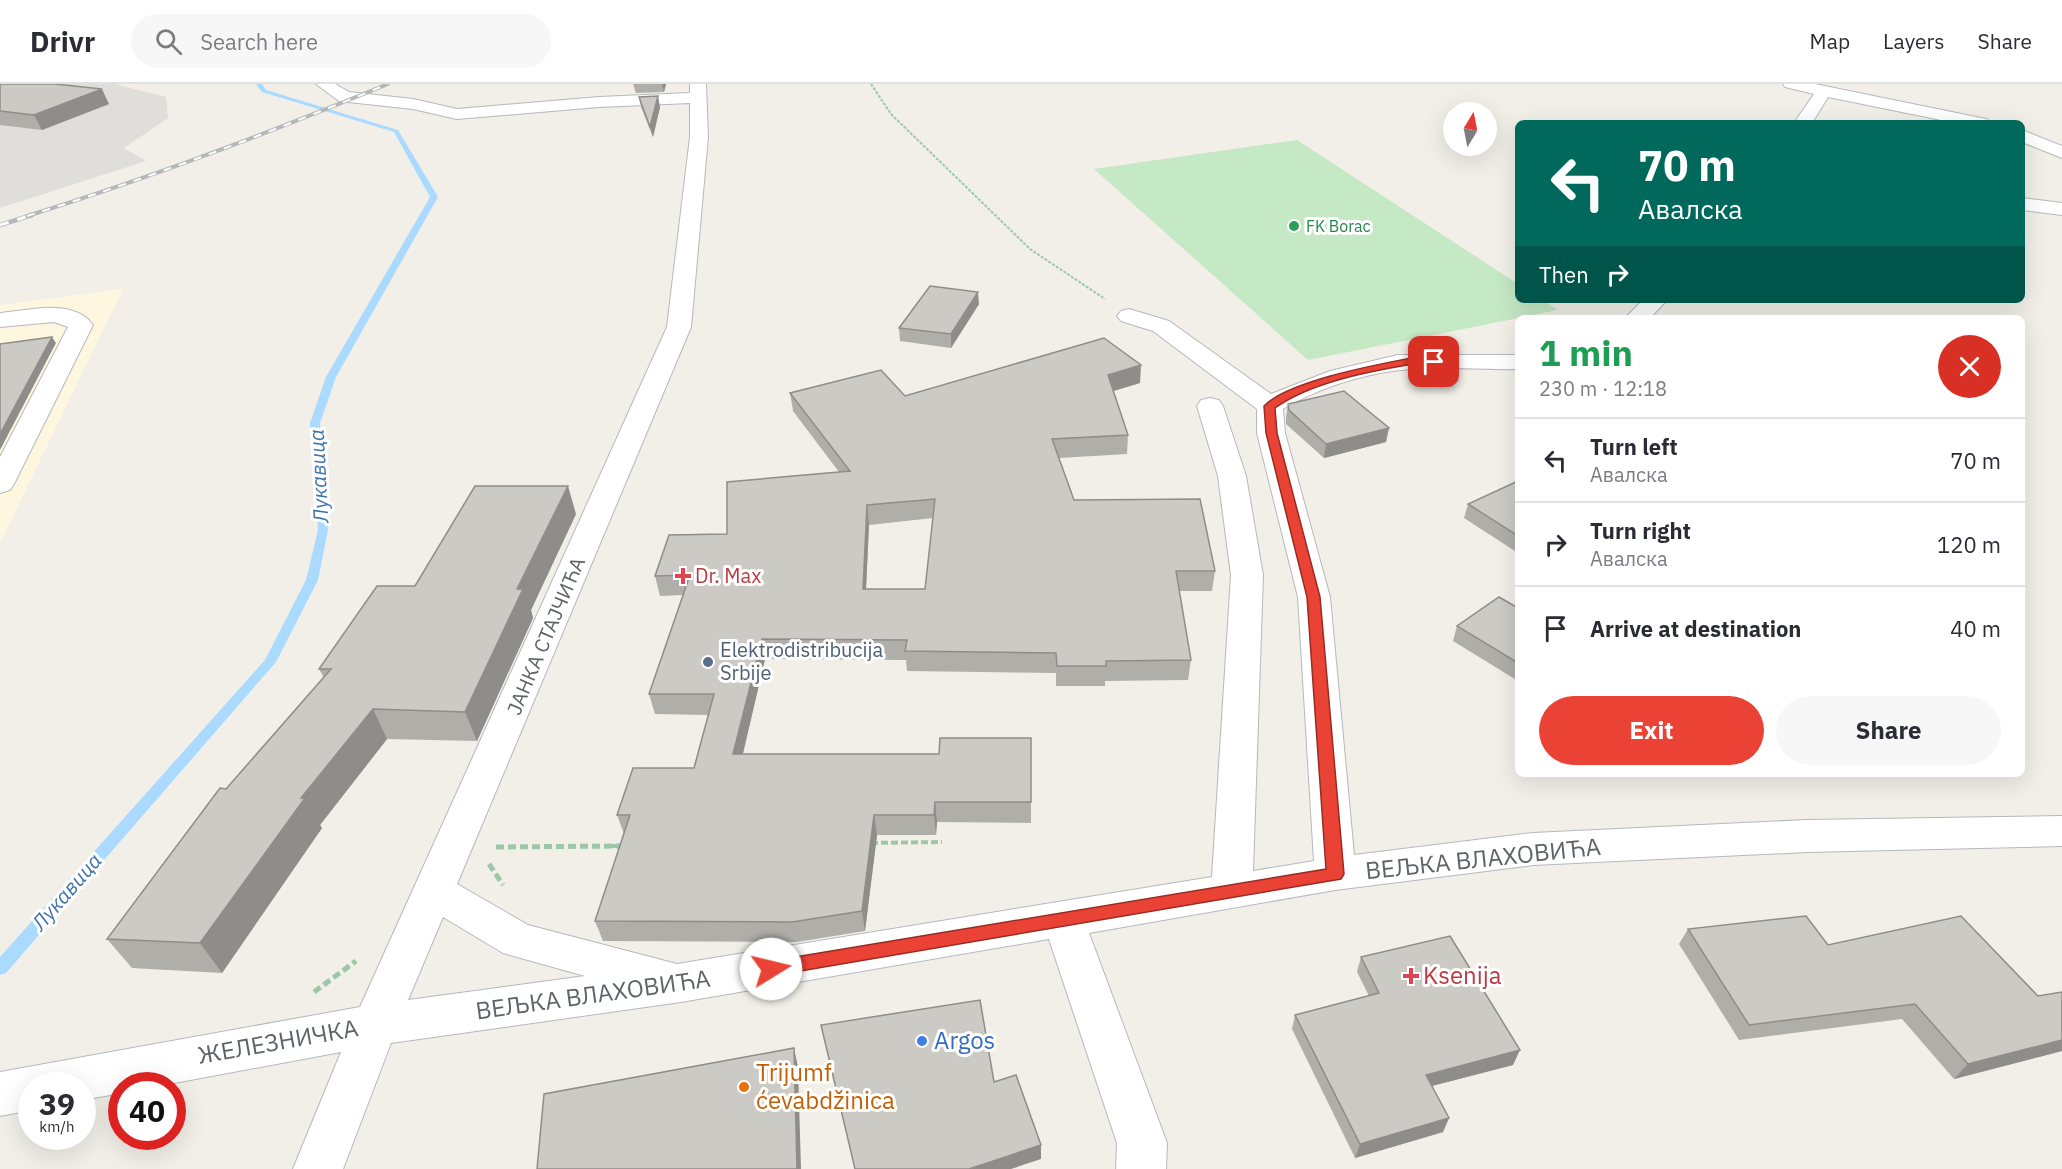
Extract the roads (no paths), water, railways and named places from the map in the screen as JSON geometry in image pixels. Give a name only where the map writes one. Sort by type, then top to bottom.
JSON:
[{"type":"street","points":[[324,84],[345,97],[413,104],[457,114],[698,91]]},
{"type":"street","points":[[1791,84],[1966,120]]},
{"type":"street","name":"ЈАНКА СТАЈЧИЋА","points":[[318,1169],[375,1026],[679,327],[699,137],[698,91]]},
{"type":"street","points":[[1805,120],[1823,92]]},
{"type":"street","points":[[2025,136],[2062,153]]},
{"type":"street","points":[[2025,204],[2062,209]]},
{"type":"street","points":[[1640,315],[1653,303]]},
{"type":"street","points":[[0,320],[51,315],[74,318],[81,325],[0,484]]},
{"type":"street","points":[[1130,316],[1161,326],[1270,406]]},
{"type":"street","points":[[1270,406],[1285,396],[1349,374],[1411,361],[1515,362]]},
{"type":"street","points":[[1210,406],[1232,476],[1247,575],[1232,892]]},
{"type":"street","points":[[1270,406],[1271,433],[1314,597],[1335,874]]},
{"type":"street","name":"ВЕЉКА ВЛАХОВИЋА","points":[[375,1026],[681,983],[1335,874],[1533,849],[1807,837],[2062,831]]},
{"type":"street","points":[[435,892],[518,940],[681,983]]},
{"type":"street","points":[[1063,920],[1142,1143],[1142,1169]]},
{"type":"street","name":"ЖЕЛЕЗНИЧКА","points":[[96,1076],[375,1026]]},
{"type":"street","points":[[0,1094],[18,1091]]},
{"type":"waterway","name":"Лукавица","points":[[0,968],[270,662],[312,580],[323,530],[315,423],[331,377],[434,197],[396,131],[264,91],[259,84]]},
{"type":"railway","points":[[27,216],[209,154],[388,84]]},
{"type":"railway","points":[[0,225],[32,215]]},
{"type":"place","name":"FK Borac","points":[[1294,226]]},
{"type":"place","name":"Dr. Max","points":[[683,576]]},
{"type":"place","name":"Elektrodistribucija Srbije","points":[[708,662]]},
{"type":"place","name":"Ksenija","points":[[1411,976]]},
{"type":"place","name":"Argos","points":[[922,1041]]},
{"type":"place","name":"Trijumf ćevabdžinica","points":[[744,1087]]}]
